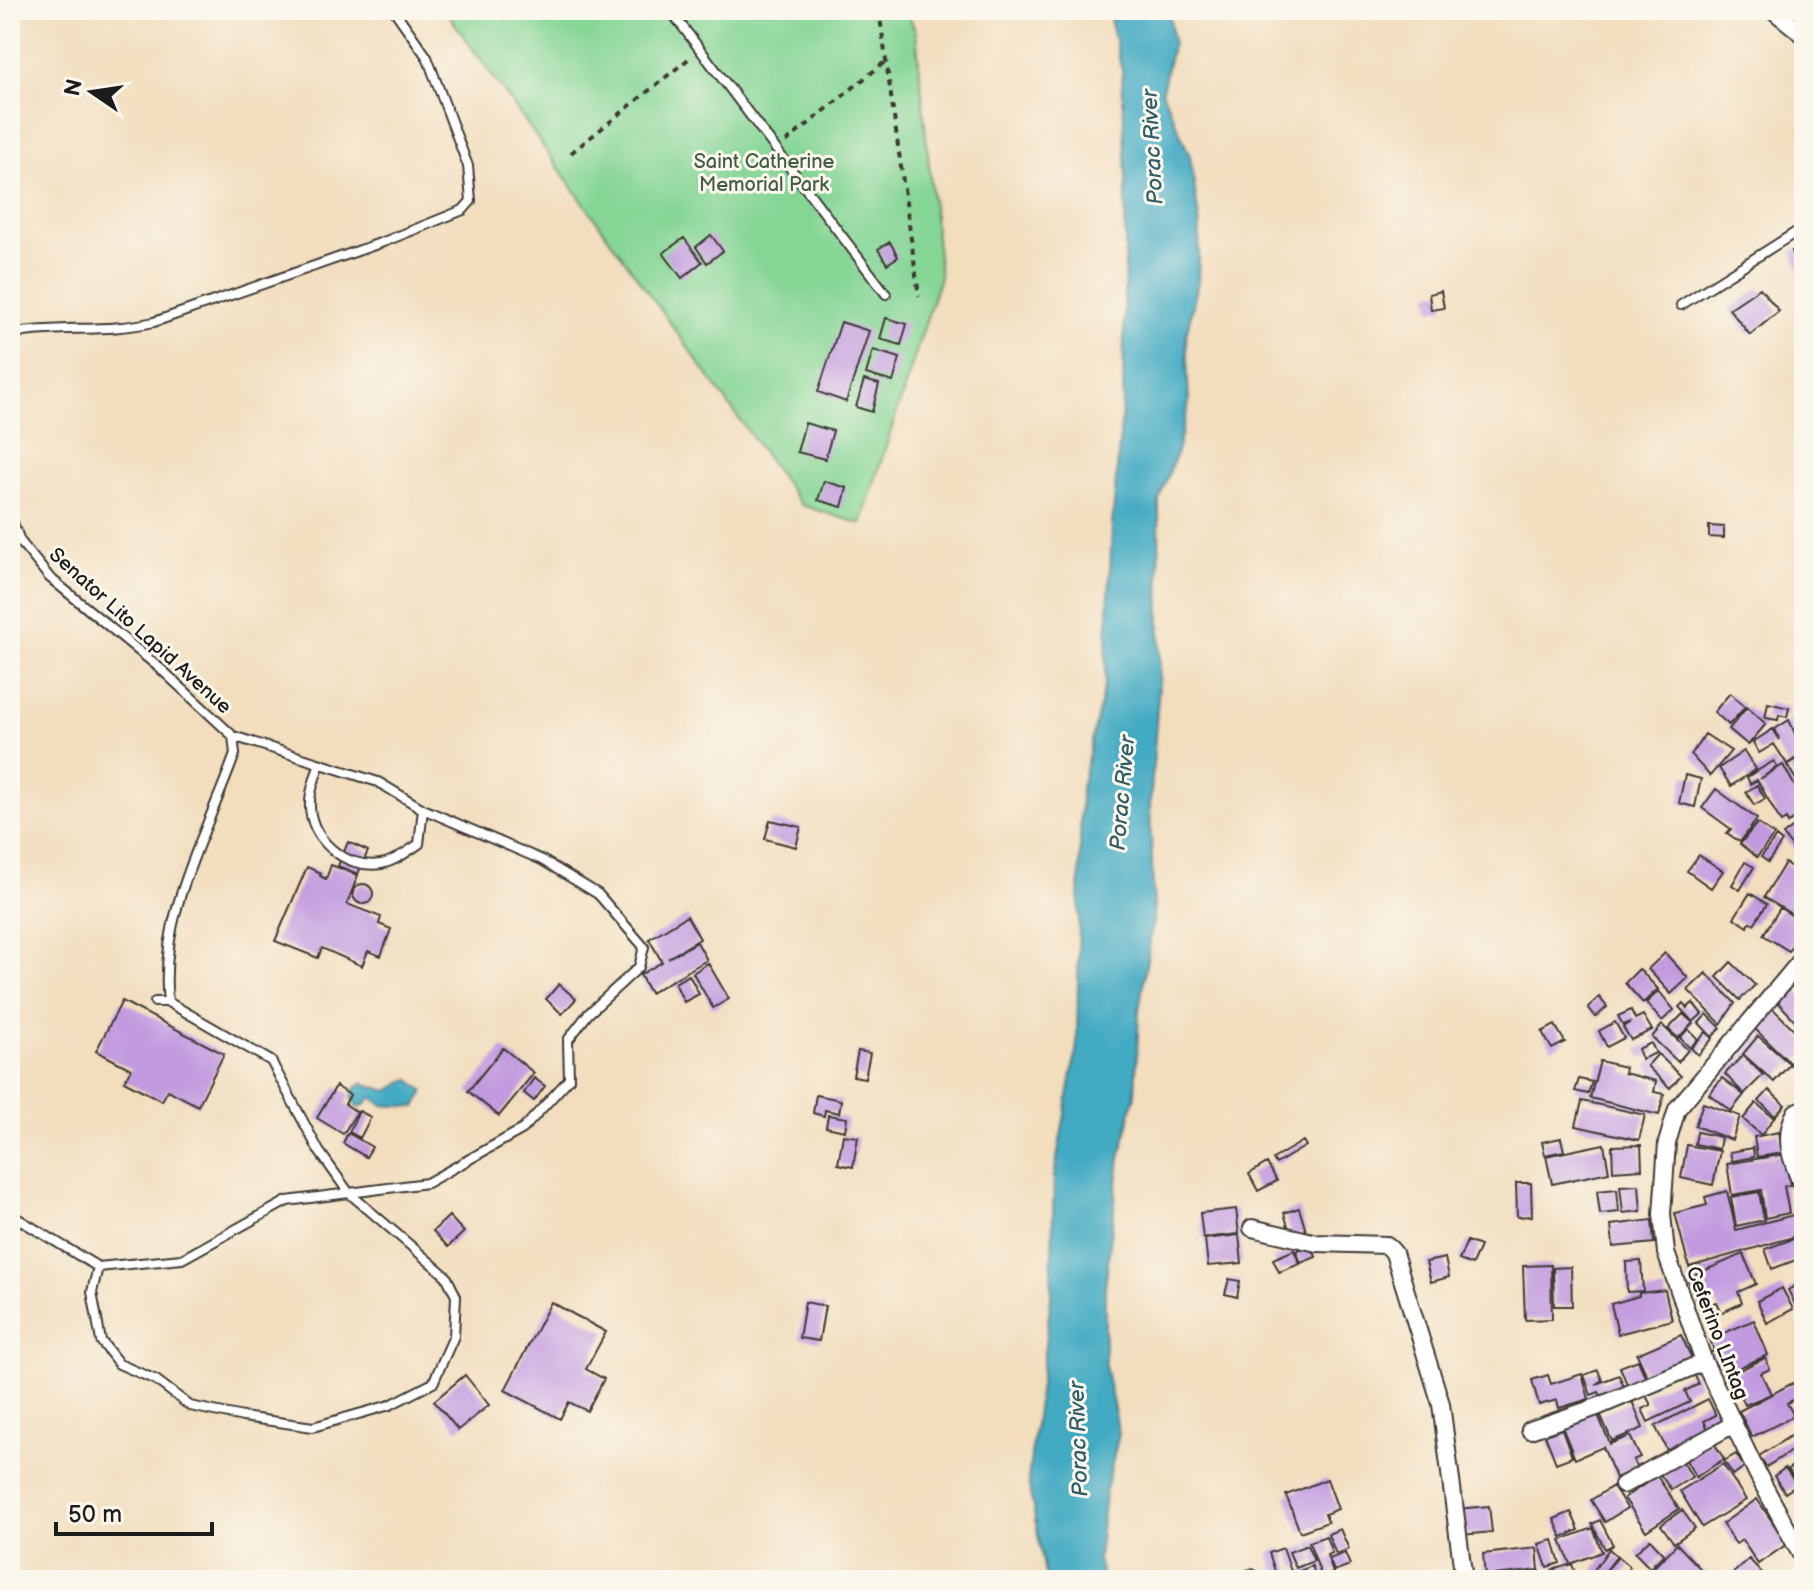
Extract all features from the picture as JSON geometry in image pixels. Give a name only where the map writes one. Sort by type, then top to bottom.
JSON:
[{"type":"street","points":[[1773,10],[1804,35]]},
{"type":"street","name":"Ceferino LIntag","points":[[1804,957],[1702,1075],[1677,1109],[1667,1143],[1662,1214],[1666,1253],[1704,1362],[1732,1425],[1804,1560]]},
{"type":"street","points":[[1804,1109],[1796,1112],[1787,1132],[1792,1159],[1804,1190]]},
{"type":"street","points":[[1252,1228],[1317,1243],[1387,1245],[1394,1253],[1441,1404],[1464,1580]]},
{"type":"street","points":[[1530,1430],[1597,1407],[1704,1362]]},
{"type":"street","points":[[1623,1485],[1732,1425]]},
{"type":"lane","points":[[10,334],[30,330],[122,330],[154,322],[463,210],[471,201],[468,166],[427,57],[394,10]]},
{"type":"lane","points":[[670,10],[886,294]]},
{"type":"lane","points":[[1681,305],[1804,227]]},
{"type":"lane","name":"Senator Lito Lapid Avenue","points":[[10,515],[20,541],[49,577],[162,670],[233,736],[378,782],[423,809],[542,860],[598,894],[644,947],[639,967],[588,1014],[568,1040],[569,1079],[523,1129],[427,1183],[349,1193]]},
{"type":"lane","points":[[168,1002],[164,968],[172,935],[187,876],[235,754],[233,736]]},
{"type":"lane","points":[[319,765],[309,803],[317,833],[333,853],[362,863],[382,864],[419,844],[423,809]]},
{"type":"lane","points":[[98,1267],[92,1292],[101,1341],[119,1364],[156,1380],[190,1406],[313,1427],[390,1405],[433,1383],[454,1336],[456,1296],[446,1276],[349,1193],[319,1151],[271,1061],[168,1002],[155,1002]]},
{"type":"lane","points":[[10,1214],[98,1267],[182,1259],[287,1201],[349,1193]]},
{"type":"path","points":[[879,10],[919,296]]},
{"type":"path","points":[[571,153],[701,49]]},
{"type":"path","points":[[778,149],[886,61]]},
{"type":"green space","name":"Saint Catherine Memorial Park","points":[[445,10],[907,10],[916,33],[940,277],[861,524],[801,505]]},
{"type":"water","name":"Porac River","points":[[1108,10],[1169,10],[1173,42],[1162,91],[1190,156],[1200,225],[1198,283],[1186,336],[1189,403],[1177,452],[1159,500],[1160,669],[1150,807],[1154,915],[1139,1011],[1135,1095],[1120,1158],[1105,1288],[1105,1365],[1119,1434],[1105,1494],[1098,1559],[1103,1580],[1046,1580],[1028,1480],[1051,1297],[1054,1176],[1077,1045],[1081,788],[1105,683],[1112,526],[1123,399],[1126,179],[1122,71]]},
{"type":"water","points":[[409,1079],[424,1091],[416,1107],[382,1105],[371,1097],[365,1105],[357,1107],[352,1099],[354,1090],[362,1083],[388,1091]]},
{"type":"building","points":[[711,235],[723,251],[707,263],[696,247]]},
{"type":"building","points":[[684,238],[702,262],[682,278],[663,253]]},
{"type":"building","points":[[890,242],[898,257],[887,264],[878,249]]},
{"type":"building","points":[[1804,247],[1804,283],[1792,251]]},
{"type":"building","points":[[1760,288],[1779,311],[1750,335],[1729,309]]},
{"type":"building","points":[[1441,291],[1444,308],[1431,310],[1429,294]]},
{"type":"building","points":[[886,318],[907,324],[901,345],[880,339]]},
{"type":"building","points":[[841,322],[869,331],[846,402],[818,392]]},
{"type":"building","points":[[873,350],[900,358],[893,382],[866,374]]},
{"type":"building","points":[[864,380],[879,384],[872,412],[856,407]]},
{"type":"building","points":[[805,423],[833,431],[825,459],[797,452]]},
{"type":"building","points":[[824,481],[847,488],[842,507],[818,500]]},
{"type":"building","points":[[1709,526],[1724,527],[1724,538],[1709,537]]},
{"type":"building","points":[[1730,693],[1745,707],[1729,725],[1714,712]]},
{"type":"building","points":[[1768,703],[1789,708],[1787,717],[1779,715],[1778,720],[1765,718]]},
{"type":"building","points":[[1747,707],[1766,724],[1748,745],[1729,729]]},
{"type":"building","points":[[1789,720],[1804,753],[1787,764],[1774,744],[1759,753],[1753,742],[1773,729],[1780,740],[1775,729]]},
{"type":"building","points":[[1705,734],[1731,751],[1710,776],[1691,755]]},
{"type":"building","points":[[1744,751],[1756,769],[1731,786],[1719,768]]},
{"type":"building","points":[[1804,754],[1804,792],[1787,765]]},
{"type":"building","points":[[1774,761],[1777,767],[1760,779],[1783,765],[1804,802],[1804,808],[1798,812],[1800,816],[1788,823],[1786,819],[1781,822],[1757,780],[1750,784],[1747,777]]},
{"type":"building","points":[[1685,775],[1701,779],[1695,807],[1679,803]]},
{"type":"building","points":[[1757,785],[1765,799],[1754,805],[1746,792]]},
{"type":"building","points":[[1716,789],[1757,819],[1740,842],[1727,833],[1731,829],[1702,808]]},
{"type":"building","points":[[1804,819],[1804,840],[1794,849],[1783,835]]},
{"type":"building","points":[[770,820],[801,827],[796,847],[765,839]]},
{"type":"building","points":[[1757,823],[1774,835],[1757,857],[1740,844]]},
{"type":"building","points":[[1776,837],[1782,842],[1768,862],[1761,857]]},
{"type":"building","points":[[348,842],[368,851],[358,874],[338,866]]},
{"type":"building","points":[[1699,855],[1723,871],[1711,888],[1687,871]]},
{"type":"building","points":[[1745,862],[1754,867],[1740,890],[1732,885]]},
{"type":"building","points":[[1785,863],[1804,875],[1804,922],[1764,897]]},
{"type":"building","points":[[331,865],[358,875],[347,904],[381,917],[379,924],[391,929],[381,956],[368,951],[362,966],[322,948],[318,958],[275,941],[307,867],[321,873],[320,876],[326,879]]},
{"type":"building","points":[[363,884],[370,887],[373,894],[370,901],[363,904],[356,901],[353,894],[356,887]]},
{"type":"building","points":[[1750,893],[1767,904],[1754,924],[1750,922],[1748,927],[1734,918]]},
{"type":"building","points":[[1780,908],[1804,923],[1789,951],[1763,935]]},
{"type":"building","points":[[687,916],[700,939],[668,958],[697,942],[707,960],[650,993],[640,975],[662,962],[649,939]]},
{"type":"building","points":[[1665,953],[1688,978],[1671,994],[1648,969]]},
{"type":"building","points":[[1731,962],[1755,985],[1740,1000],[1717,977]]},
{"type":"building","points":[[708,963],[729,999],[713,1008],[693,973]]},
{"type":"building","points":[[1639,969],[1658,989],[1643,1003],[1625,983]]},
{"type":"building","points":[[1706,973],[1735,1003],[1721,1024],[1688,990]]},
{"type":"building","points":[[689,975],[699,994],[684,1002],[675,983]]},
{"type":"building","points":[[559,984],[576,999],[562,1014],[546,999]]},
{"type":"building","points":[[1790,984],[1804,999],[1804,1030],[1774,998]]},
{"type":"building","points":[[1659,991],[1674,1010],[1662,1021],[1646,1003]]},
{"type":"building","points":[[1599,997],[1607,1007],[1596,1017],[1588,1007]]},
{"type":"building","points":[[122,1001],[224,1054],[198,1106],[168,1090],[162,1101],[124,1081],[131,1069],[96,1051]]},
{"type":"building","points":[[1683,1003],[1687,1008],[1693,1003],[1702,1014],[1693,1022],[1679,1007]]},
{"type":"building","points":[[1770,1006],[1804,1039],[1804,1054],[1793,1066],[1752,1026]]},
{"type":"building","points":[[1631,1010],[1635,1019],[1643,1015],[1652,1030],[1631,1040],[1623,1027],[1631,1022],[1623,1025],[1618,1016]]},
{"type":"building","points":[[1683,1014],[1693,1023],[1678,1038],[1668,1029]]},
{"type":"building","points":[[1707,1014],[1721,1028],[1712,1037],[1699,1023]]},
{"type":"building","points":[[1615,1022],[1624,1038],[1607,1047],[1599,1031]]},
{"type":"building","points":[[1555,1025],[1565,1042],[1552,1049],[1542,1032]]},
{"type":"building","points":[[1662,1025],[1688,1050],[1678,1062],[1652,1037]]},
{"type":"building","points":[[1688,1029],[1698,1039],[1690,1048],[1680,1038]]},
{"type":"building","points":[[1706,1032],[1713,1038],[1698,1055],[1691,1048]]},
{"type":"building","points":[[1758,1036],[1790,1064],[1774,1082],[1743,1054]]},
{"type":"building","points":[[1651,1043],[1656,1053],[1642,1059],[1638,1049]]},
{"type":"building","points":[[503,1048],[534,1073],[499,1116],[468,1091]]},
{"type":"building","points":[[858,1051],[870,1053],[865,1078],[853,1076]]},
{"type":"building","points":[[1658,1054],[1681,1076],[1670,1088],[1647,1066]]},
{"type":"building","points":[[1743,1055],[1763,1075],[1744,1094],[1725,1074]]},
{"type":"building","points":[[1600,1061],[1625,1067],[1624,1073],[1656,1081],[1654,1092],[1664,1094],[1659,1115],[1590,1098]]},
{"type":"building","points":[[534,1078],[545,1086],[534,1101],[524,1093]]},
{"type":"building","points":[[1722,1078],[1744,1095],[1731,1111],[1709,1094]]},
{"type":"building","points":[[1579,1079],[1592,1082],[1588,1094],[1575,1091]]},
{"type":"building","points":[[336,1086],[350,1095],[345,1104],[357,1112],[343,1134],[317,1118]]},
{"type":"building","points":[[1769,1090],[1785,1105],[1775,1116],[1759,1101]]},
{"type":"building","points":[[816,1095],[841,1100],[839,1113],[825,1110],[824,1116],[813,1113]]},
{"type":"building","points":[[1582,1101],[1645,1115],[1639,1140],[1576,1126]]},
{"type":"building","points":[[1703,1103],[1740,1116],[1732,1140],[1695,1126]]},
{"type":"building","points":[[1756,1103],[1774,1118],[1761,1135],[1743,1119]]},
{"type":"building","points":[[359,1111],[371,1117],[360,1138],[349,1132]]},
{"type":"building","points":[[828,1115],[847,1118],[845,1131],[826,1127]]},
{"type":"building","points":[[1799,1129],[1804,1129],[1804,1168],[1797,1168]]},
{"type":"building","points":[[1697,1132],[1721,1137],[1719,1149],[1695,1144]]},
{"type":"building","points":[[1779,1132],[1783,1153],[1757,1157],[1754,1137]]},
{"type":"building","points":[[348,1133],[372,1147],[366,1157],[343,1143]]},
{"type":"building","points":[[843,1135],[858,1137],[853,1167],[838,1164]]},
{"type":"building","points":[[1561,1138],[1564,1151],[1545,1155],[1542,1142]]},
{"type":"building","points":[[1303,1141],[1306,1146],[1276,1164],[1273,1159]]},
{"type":"building","points":[[1604,1144],[1609,1172],[1552,1184],[1546,1156]]},
{"type":"building","points":[[1641,1145],[1642,1169],[1613,1171],[1612,1146]]},
{"type":"building","points":[[1687,1145],[1720,1151],[1713,1185],[1681,1178]]},
{"type":"building","points":[[1753,1148],[1754,1157],[1732,1161],[1730,1152]]},
{"type":"building","points":[[1785,1154],[1790,1185],[1784,1186],[1789,1213],[1765,1218],[1761,1190],[1732,1195],[1727,1164]]},
{"type":"building","points":[[1267,1163],[1277,1181],[1258,1191],[1249,1174]]},
{"type":"building","points":[[1516,1183],[1531,1183],[1532,1216],[1517,1217]]},
{"type":"building","points":[[1639,1185],[1641,1211],[1623,1213],[1620,1186]]},
{"type":"building","points":[[1617,1189],[1619,1212],[1600,1214],[1597,1191]]},
{"type":"building","points":[[1727,1191],[1736,1230],[1801,1213],[1804,1234],[1689,1267],[1675,1213],[1707,1205],[1705,1197]]},
{"type":"building","points":[[1759,1192],[1764,1220],[1736,1226],[1731,1197]]},
{"type":"building","points":[[1299,1208],[1306,1231],[1291,1236],[1284,1213]]},
{"type":"building","points":[[1236,1209],[1239,1234],[1203,1238],[1200,1213]]},
{"type":"building","points":[[449,1216],[464,1232],[448,1247],[433,1231]]},
{"type":"building","points":[[1652,1220],[1654,1243],[1613,1247],[1611,1225]]},
{"type":"building","points":[[1239,1235],[1242,1263],[1208,1266],[1205,1239]]},
{"type":"building","points":[[1804,1235],[1804,1257],[1772,1269],[1765,1249]]},
{"type":"building","points":[[1467,1241],[1480,1246],[1472,1265],[1459,1260]]},
{"type":"building","points":[[1311,1244],[1316,1257],[1301,1263],[1296,1251]]},
{"type":"building","points":[[1294,1250],[1300,1264],[1279,1272],[1273,1259]]},
{"type":"building","points":[[1743,1254],[1756,1284],[1738,1292],[1742,1303],[1721,1313],[1716,1302],[1700,1308],[1687,1278]]},
{"type":"building","points":[[1445,1258],[1449,1277],[1431,1282],[1426,1262]]},
{"type":"building","points":[[1641,1261],[1643,1291],[1627,1292],[1626,1262]]},
{"type":"building","points":[[1551,1265],[1552,1319],[1525,1320],[1523,1266]]},
{"type":"building","points":[[1571,1267],[1572,1306],[1554,1306],[1553,1268]]},
{"type":"building","points":[[1229,1279],[1240,1281],[1237,1297],[1225,1294]]},
{"type":"building","points":[[1804,1281],[1804,1307],[1798,1310],[1788,1290]]},
{"type":"building","points":[[1782,1288],[1793,1309],[1767,1323],[1757,1301]]},
{"type":"building","points":[[1665,1290],[1672,1320],[1618,1334],[1611,1304],[1639,1296],[1639,1293]]},
{"type":"building","points":[[551,1302],[606,1332],[586,1369],[604,1379],[587,1411],[569,1402],[560,1419],[505,1390]]},
{"type":"building","points":[[805,1302],[825,1306],[819,1341],[799,1338]]},
{"type":"building","points":[[1754,1320],[1768,1355],[1724,1374],[1720,1364],[1714,1367],[1708,1354],[1714,1351],[1710,1339]]},
{"type":"building","points":[[1681,1335],[1693,1361],[1649,1381],[1637,1354]]},
{"type":"building","points":[[1765,1358],[1770,1369],[1761,1373],[1771,1394],[1745,1405],[1731,1374]]},
{"type":"building","points":[[1638,1360],[1647,1381],[1629,1389],[1620,1367]]},
{"type":"building","points":[[1598,1370],[1602,1380],[1596,1384],[1619,1375],[1626,1392],[1604,1402],[1599,1392],[1591,1395],[1584,1375]]},
{"type":"building","points":[[1693,1372],[1699,1384],[1685,1391],[1690,1402],[1648,1422],[1642,1409],[1651,1405],[1645,1394]]},
{"type":"building","points":[[1582,1374],[1589,1399],[1559,1408],[1557,1400],[1539,1405],[1532,1380],[1548,1375],[1551,1384]]},
{"type":"building","points":[[465,1375],[489,1405],[458,1430],[434,1401]]},
{"type":"building","points":[[1793,1383],[1799,1397],[1787,1403],[1794,1416],[1752,1437],[1739,1411]]},
{"type":"building","points":[[1708,1399],[1716,1415],[1704,1421],[1710,1434],[1669,1454],[1655,1426]]},
{"type":"building","points":[[1632,1401],[1643,1428],[1612,1441],[1600,1414]]},
{"type":"building","points":[[1596,1410],[1610,1444],[1630,1436],[1640,1457],[1633,1460],[1637,1469],[1616,1478],[1603,1447],[1575,1459],[1561,1424]]},
{"type":"building","points":[[1562,1429],[1572,1457],[1556,1463],[1545,1435]]},
{"type":"building","points":[[1792,1435],[1799,1446],[1766,1467],[1759,1456]]},
{"type":"building","points":[[1712,1440],[1724,1459],[1696,1477],[1684,1457]]},
{"type":"building","points":[[1736,1454],[1744,1467],[1733,1475],[1724,1461]]},
{"type":"building","points":[[1804,1458],[1804,1478],[1797,1482],[1788,1469]]},
{"type":"building","points":[[1682,1460],[1692,1477],[1671,1490],[1660,1474]]},
{"type":"building","points":[[1723,1464],[1746,1500],[1702,1527],[1680,1491]]},
{"type":"building","points":[[1785,1468],[1797,1485],[1785,1493],[1774,1476]]},
{"type":"building","points":[[1657,1476],[1679,1509],[1646,1531],[1624,1498]]},
{"type":"building","points":[[1327,1479],[1338,1509],[1325,1514],[1328,1522],[1300,1532],[1286,1495]]},
{"type":"building","points":[[1613,1486],[1627,1508],[1605,1522],[1591,1500]]},
{"type":"building","points":[[1757,1499],[1787,1544],[1758,1564],[1742,1540],[1736,1544],[1722,1524]]},
{"type":"building","points":[[1489,1506],[1492,1532],[1461,1535],[1458,1509]]},
{"type":"building","points":[[1682,1510],[1695,1528],[1674,1543],[1661,1525]]},
{"type":"building","points":[[1571,1512],[1579,1530],[1562,1537],[1554,1519]]},
{"type":"building","points":[[1600,1520],[1613,1545],[1605,1549],[1592,1524]]},
{"type":"building","points":[[1593,1528],[1602,1552],[1570,1564],[1561,1540]]},
{"type":"building","points":[[1340,1529],[1349,1549],[1336,1554],[1328,1534]]},
{"type":"building","points":[[1326,1536],[1332,1553],[1327,1555],[1333,1573],[1322,1578],[1309,1542]]},
{"type":"building","points":[[1650,1539],[1664,1554],[1650,1568],[1635,1553]]},
{"type":"building","points":[[1553,1540],[1560,1563],[1547,1567],[1539,1544]]},
{"type":"building","points":[[1677,1544],[1711,1580],[1666,1580],[1654,1567]]},
{"type":"building","points":[[1307,1545],[1314,1561],[1296,1568],[1289,1552]]},
{"type":"building","points":[[1283,1548],[1294,1580],[1278,1580],[1269,1553]]},
{"type":"building","points":[[1537,1548],[1539,1570],[1485,1576],[1483,1554]]},
{"type":"building","points":[[1609,1549],[1617,1556],[1603,1574],[1618,1557],[1630,1567],[1619,1580],[1587,1580]]},
{"type":"building","points":[[1345,1553],[1350,1565],[1334,1571],[1329,1559]]},
{"type":"building","points":[[1749,1559],[1769,1580],[1737,1580],[1732,1574]]},
{"type":"building","points":[[1572,1564],[1577,1579],[1555,1580],[1552,1570]]},
{"type":"building","points":[[1312,1566],[1317,1580],[1302,1580],[1299,1571]]}]
